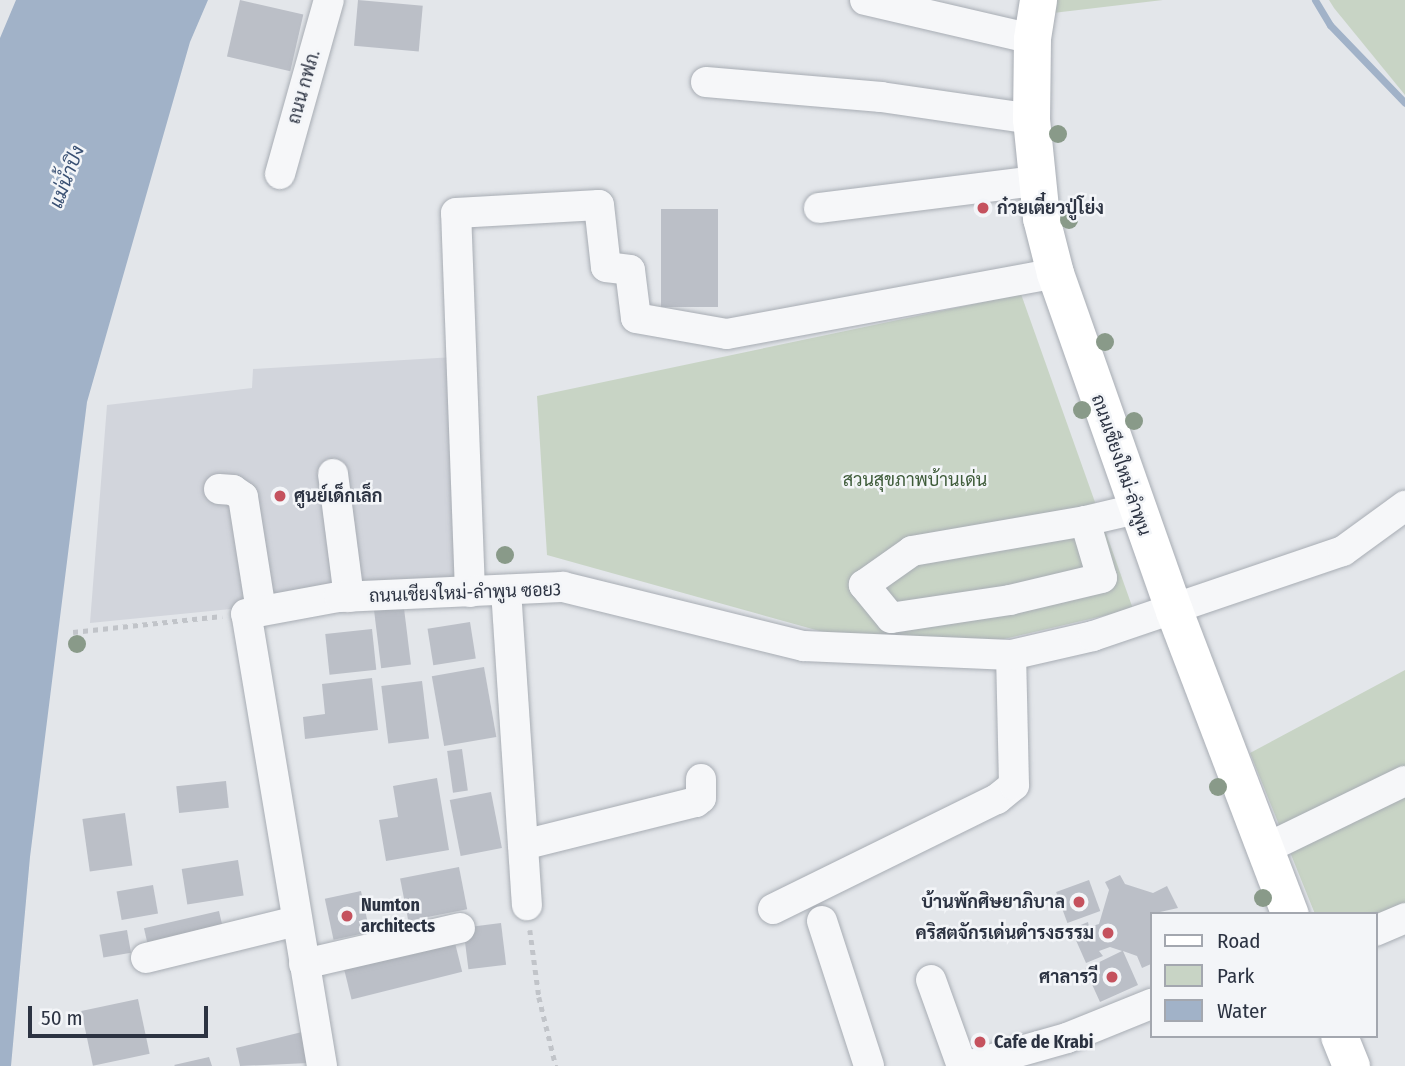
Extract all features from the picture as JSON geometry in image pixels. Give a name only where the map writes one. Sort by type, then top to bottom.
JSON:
[{"type":"main road","name":"ถนนเชียงใหม่-ลำพูน","points":[[1038,0],[1032,38],[1031,119],[1037,181],[1055,273],[1136,509],[1289,912]]},
{"type":"main road","points":[[1340,1038],[1351,1066]]},
{"type":"street","name":"ถนน กฟภ.","points":[[280,174],[329,0]]},
{"type":"street","points":[[865,0],[963,11],[1032,38]]},
{"type":"street","points":[[706,82],[867,96],[1031,119]]},
{"type":"street","points":[[819,208],[1037,181]]},
{"type":"street","points":[[470,592],[456,213],[599,205],[606,267],[630,270],[636,317],[727,334],[1055,273]]},
{"type":"street","points":[[333,474],[349,597]]},
{"type":"street","points":[[219,489],[233,489],[243,497],[254,612],[297,921],[323,1066]]},
{"type":"street","name":"ถนนเชียงใหม่-ลำพูน ซอย3","points":[[254,612],[349,597],[563,587],[804,646],[881,652],[1011,656],[1093,636],[1174,611],[1343,551],[1405,506]]},
{"type":"street","points":[[891,618],[864,585],[912,551],[1086,521],[1136,509]]},
{"type":"street","points":[[891,618],[1010,600],[1102,578],[1086,521]]},
{"type":"street","points":[[506,590],[527,905]]},
{"type":"street","points":[[881,652],[891,618]]},
{"type":"street","points":[[773,909],[998,799],[1014,785],[1011,656]]},
{"type":"street","points":[[523,845],[696,802],[701,798],[701,779]]},
{"type":"street","points":[[1267,848],[1405,780]]},
{"type":"street","points":[[1377,930],[1405,918]]},
{"type":"street","points":[[146,958],[297,921]]},
{"type":"street","points":[[822,921],[869,1066]]},
{"type":"street","points":[[304,964],[460,928]]},
{"type":"street","points":[[930,980],[962,1066]]},
{"type":"street","points":[[968,1066],[1045,1056],[1150,1004]]},
{"type":"path","points":[[73,632],[254,612]]},
{"type":"path","points":[[527,905],[539,997],[555,1066]]},
{"type":"shaded area","name":"ศูนย์เด็กเล็ก","points":[[454,357],[464,586],[90,623],[107,405],[252,388],[253,369]]},
{"type":"green space","points":[[1055,0],[1163,0],[1053,13]]},
{"type":"green space","points":[[1329,0],[1405,0],[1405,95],[1334,8]]},
{"type":"green space","name":"สวนสุขภาพบ้านเด่น","points":[[1021,294],[1133,609],[1000,640],[852,640],[547,555],[537,396]]},
{"type":"green space","points":[[1405,670],[1405,912],[1377,925],[1377,912],[1314,912],[1250,753]]},
{"type":"water","name":"แม่น้ำปิง","points":[[16,0],[208,0],[190,42],[87,402],[30,857],[11,1066],[0,1066],[0,38]]},
{"type":"building","points":[[240,0],[303,15],[290,71],[227,57]]},
{"type":"building","points":[[358,0],[423,6],[419,51],[354,46]]},
{"type":"building","points":[[661,209],[718,209],[718,307],[661,307]]},
{"type":"building","points":[[403,600],[411,665],[381,668],[373,604]]},
{"type":"building","points":[[470,622],[476,659],[433,665],[428,629]]},
{"type":"building","points":[[372,629],[376,670],[330,675],[325,634]]},
{"type":"building","points":[[484,667],[496,737],[444,746],[432,676]]},
{"type":"building","points":[[372,678],[378,730],[305,739],[303,717],[325,714],[322,684]]},
{"type":"building","points":[[422,681],[429,739],[388,744],[381,686]]},
{"type":"building","points":[[462,749],[468,791],[453,793],[447,751]]},
{"type":"building","points":[[437,778],[449,850],[386,861],[379,820],[398,817],[393,786]]},
{"type":"building","points":[[226,781],[229,808],[179,813],[176,786]]},
{"type":"building","points":[[491,792],[502,848],[461,856],[450,800]]},
{"type":"building","points":[[125,813],[132,865],[90,871],[82,819]]},
{"type":"building","points":[[238,860],[244,896],[187,904],[182,869]]},
{"type":"building","points":[[459,867],[467,909],[408,921],[400,878]]},
{"type":"building","points":[[1120,875],[1125,884],[1153,893],[1167,886],[1178,908],[1150,912],[1150,964],[1142,968],[1137,956],[1123,951],[1138,985],[1100,1002],[1085,969],[1122,951],[1110,947],[1099,951],[1103,956],[1086,963],[1071,929],[1088,922],[1089,927],[1099,924],[1109,890],[1105,882]]},
{"type":"building","name":"บ้านพักศิษยาภิบาล","points":[[1089,880],[1100,911],[1067,923],[1056,892]]},
{"type":"building","points":[[153,885],[158,914],[122,920],[117,891]]},
{"type":"building","name":"Numton architects","points":[[361,891],[370,932],[334,940],[325,899]]},
{"type":"building","points":[[219,911],[224,933],[149,951],[144,928]]},
{"type":"building","points":[[501,923],[506,965],[468,969],[463,928]]},
{"type":"building","points":[[127,930],[131,953],[103,958],[99,935]]},
{"type":"building","points":[[453,935],[462,972],[352,999],[342,963]]},
{"type":"building","points":[[138,999],[150,1054],[93,1066],[81,1011]]},
{"type":"building","points":[[302,1032],[309,1063],[240,1066],[236,1048]]},
{"type":"building","points":[[209,1057],[212,1066],[174,1065]]},
{"type":"waterway","points":[[1315,0],[1330,25],[1405,103]]},
{"type":"place","name":"ก๋วยเตี๋ยวปู่โย่ง","points":[[983,208]]},
{"type":"place","name":"ศูนย์เด็กเล็ก","points":[[280,496]]},
{"type":"place","name":"บ้านพักศิษยาภิบาล","points":[[1079,902]]},
{"type":"place","name":"Numton architects","points":[[347,916]]},
{"type":"place","name":"คริสตจักรเด่นดำรงธรรม","points":[[1108,933]]},
{"type":"place","name":"ศาลารวี","points":[[1112,977]]},
{"type":"place","name":"Cafe de Krabi","points":[[980,1042]]}]
